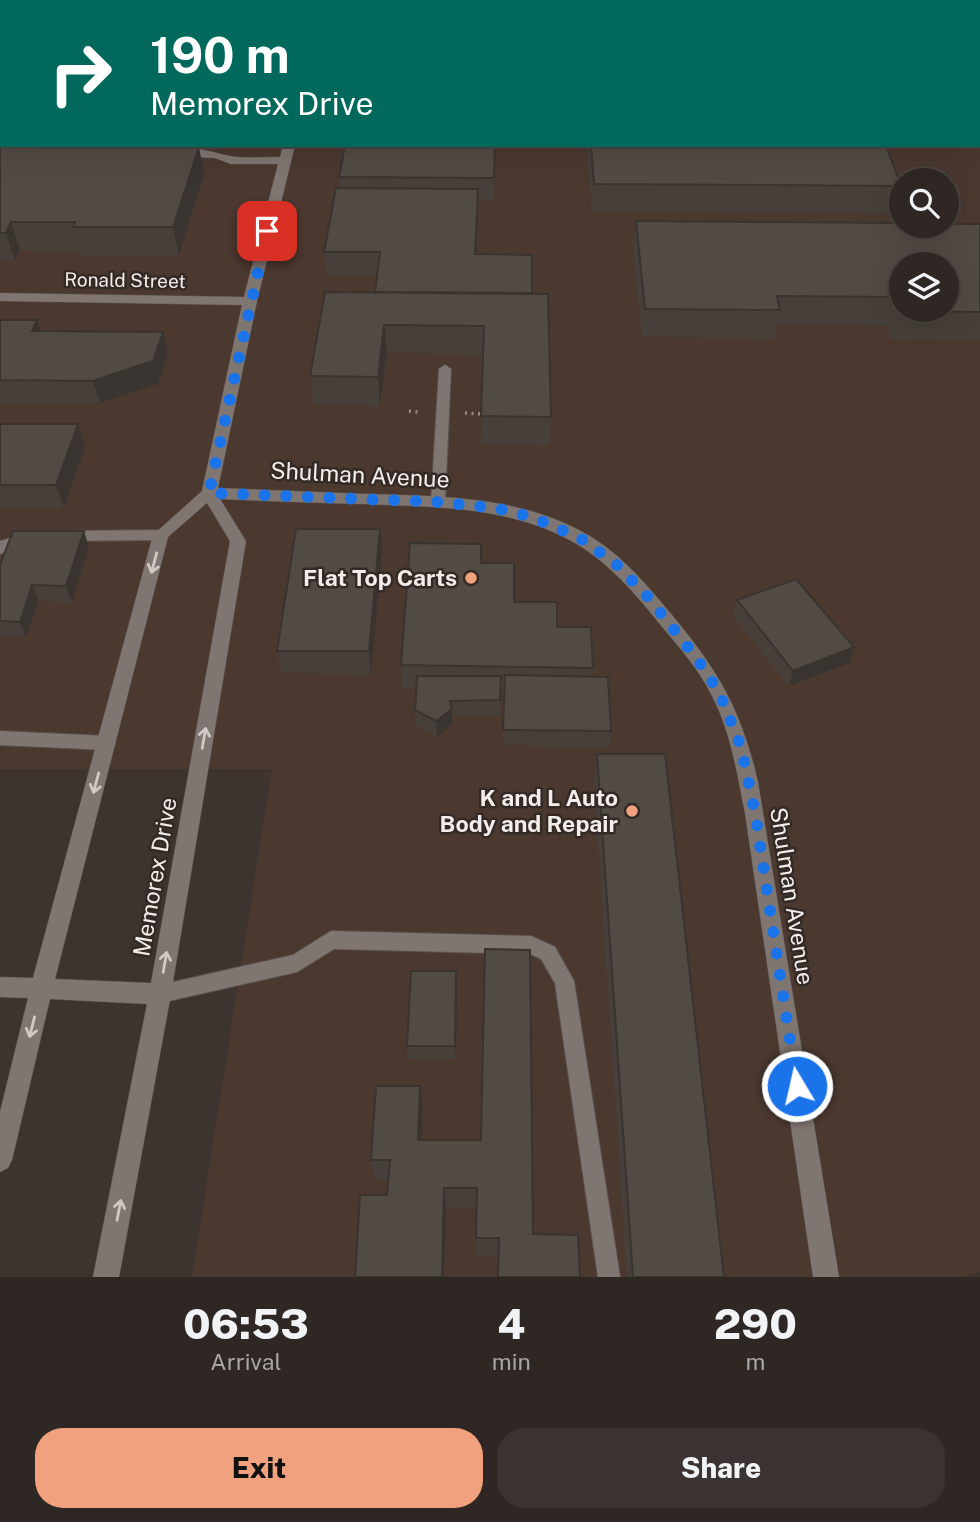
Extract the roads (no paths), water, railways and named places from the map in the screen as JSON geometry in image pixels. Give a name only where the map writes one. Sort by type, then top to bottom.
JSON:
[{"type":"street","points":[[0,1160],[42,987],[162,535],[209,493],[250,300],[288,147]]},
{"type":"street","points":[[158,153],[197,153],[231,160],[285,161]]},
{"type":"street","name":"Ronald Street","points":[[0,297],[250,300]]},
{"type":"street","name":"Shulman Avenue","points":[[209,493],[438,502],[495,508],[532,517],[580,538],[616,564],[647,596],[695,656],[719,692],[741,747],[755,813],[826,1277]]},
{"type":"street","name":"Memorex Drive","points":[[106,1277],[160,994],[238,541],[209,493]]},
{"type":"street","points":[[0,987],[160,994]]},
{"type":"lane","points":[[438,502],[445,369]]},
{"type":"lane","points":[[0,550],[4,545],[45,537],[91,534],[162,535]]},
{"type":"lane","points":[[0,738],[107,743]]},
{"type":"lane","points":[[160,994],[297,963],[331,940],[531,945],[548,953],[564,981],[608,1277]]},
{"type":"place","name":"Flat Top Carts","points":[[471,578]]},
{"type":"place","name":"K and L Auto Body and Repair","points":[[632,811]]}]
